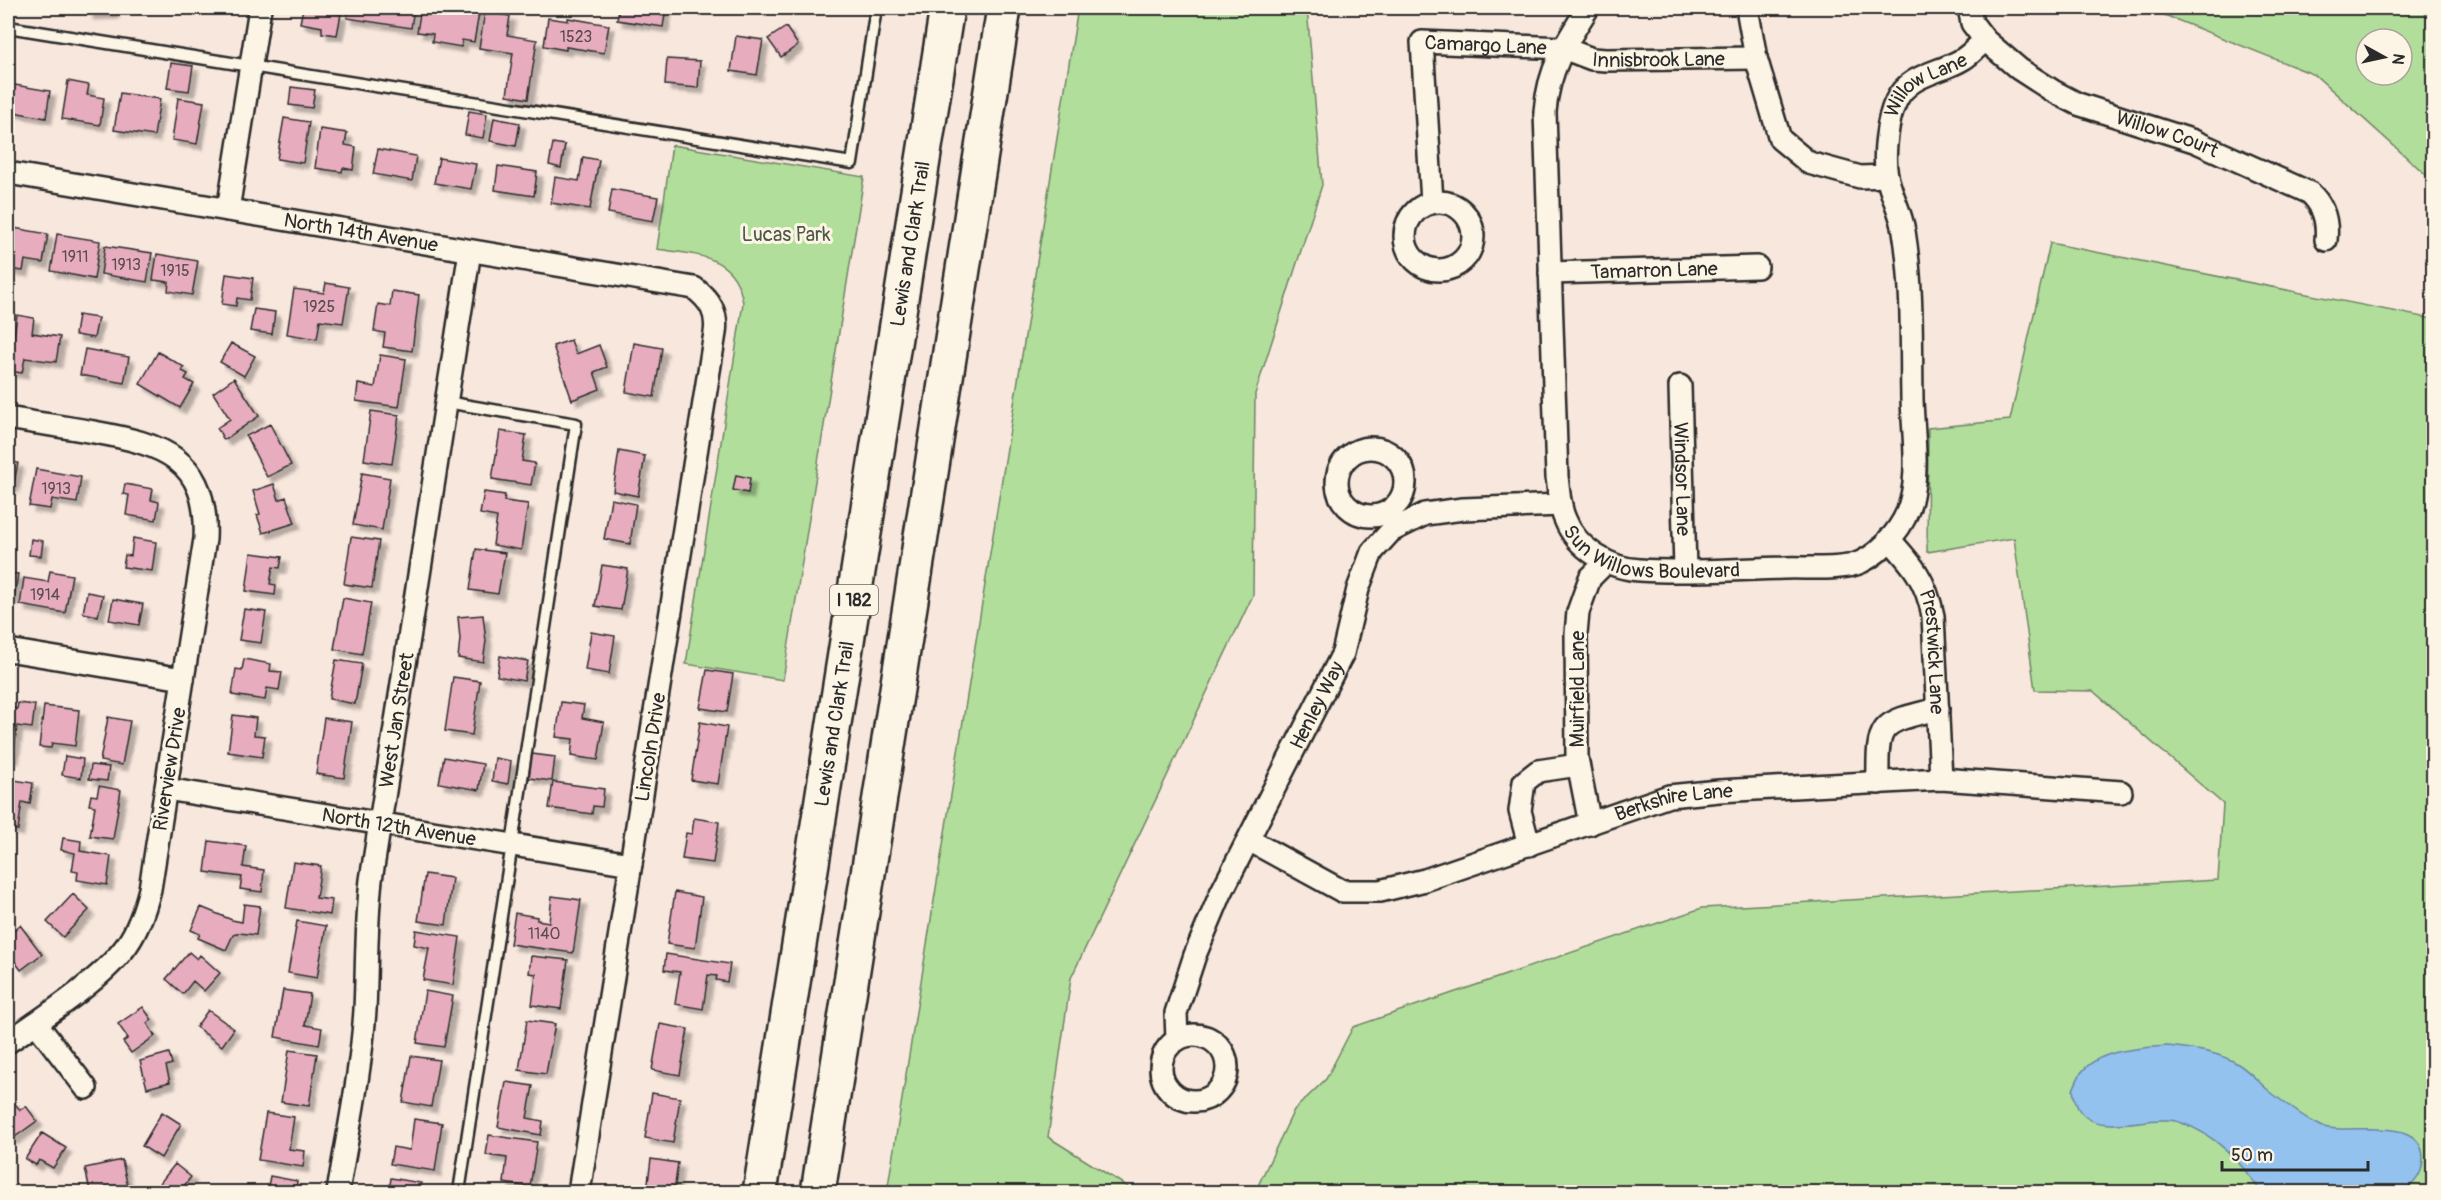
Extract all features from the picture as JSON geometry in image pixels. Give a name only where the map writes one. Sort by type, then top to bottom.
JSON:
[{"type":"highway","name":"Lewis and Clark Trail","points":[[760,1192],[947,8]]},
{"type":"highway","points":[[818,1192],[1004,8]]},
{"type":"street","points":[[228,210],[260,8]]},
{"type":"street","name":"Sun Willows Boulevard","points":[[1588,8],[1563,48],[1551,74],[1545,111],[1550,273],[1560,505],[1571,532],[1606,562],[1625,569],[1685,570],[1844,566],[1859,563],[1875,555],[1889,539],[1905,516],[1911,500],[1914,460],[1909,269],[1904,230],[1887,176]]},
{"type":"street","points":[[1747,8],[1756,58],[1780,139],[1809,163],[1860,177],[1887,176]]},
{"type":"street","name":"Willow Court","points":[[1969,8],[1972,23],[1985,40],[2019,69],[2078,104],[2194,141],[2310,193],[2317,199],[2328,224],[2326,240]]},
{"type":"street","name":"Willow Lane","points":[[1887,176],[1885,158],[1888,133],[1894,103],[1902,89],[1915,80],[1964,58],[1985,40]]},
{"type":"street","name":"Camargo Lane","points":[[1432,202],[1422,42],[1563,48]]},
{"type":"street","name":"Innisbrook Lane","points":[[1563,48],[1592,59],[1606,60],[1756,58]]},
{"type":"street","name":"North 14th Avenue","points":[[8,173],[694,288],[710,303]]},
{"type":"street","name":"West Jan Street","points":[[338,1192],[360,1050],[364,1009],[366,921],[470,251]]},
{"type":"street","name":"Tamarron Lane","points":[[1550,273],[1757,267]]},
{"type":"street","name":"Lincoln Drive","points":[[579,1192],[715,333],[714,312],[710,303]]},
{"type":"street","name":"Windsor Lane","points":[[1680,386],[1685,570]]},
{"type":"street","name":"Riverview Drive","points":[[8,418],[126,438],[169,452],[189,473],[204,504],[206,521],[150,889],[138,926],[113,962],[36,1023],[8,1042]]},
{"type":"street","name":"Henley Way","points":[[1177,1040],[1176,1013],[1195,955],[1221,893],[1342,652],[1358,589],[1372,552],[1391,531],[1399,514],[1560,505]]},
{"type":"street","name":"Prestwick Lane","points":[[1889,539],[1921,577],[1929,595],[1933,616],[1941,779]]},
{"type":"street","name":"Muirfield Lane","points":[[1590,824],[1578,765],[1576,675],[1578,612],[1590,578],[1606,562]]},
{"type":"street","points":[[8,650],[183,679]]},
{"type":"street","points":[[1878,783],[1878,746],[1883,730],[1896,719],[1938,709]]},
{"type":"street","points":[[1529,845],[1520,811],[1524,782],[1538,771],[1578,765]]},
{"type":"street","name":"Berkshire Lane","points":[[1249,840],[1342,891],[1380,891],[1425,879],[1529,845],[1669,796],[1719,791],[1941,779],[2121,792]]},
{"type":"street","name":"North 12th Avenue","points":[[166,789],[631,864]]},
{"type":"street","points":[[36,1023],[86,1088]]},
{"type":"lane","points":[[8,27],[251,64],[852,163],[876,8]]},
{"type":"lane","points":[[446,402],[576,424],[510,844],[459,1192]]},
{"type":"green space","points":[[1078,8],[1307,8],[1322,185],[1255,394],[1253,595],[1071,978],[1048,1137],[1136,1192],[887,1192]]},
{"type":"green space","points":[[2147,8],[2433,8],[2433,181],[2315,75]]},
{"type":"green space","name":"Lucas Park","points":[[672,145],[864,177],[783,680],[686,664],[743,303],[739,287],[723,266],[700,256],[657,249]]},
{"type":"green space","points":[[2050,243],[2433,319],[2433,1192],[1255,1192],[1294,1110],[1326,1079],[1353,1027],[1702,908],[2218,880],[2223,804],[2093,691],[2035,690],[2014,538],[1927,552],[1928,428],[2010,420]]},
{"type":"water","points":[[2167,1046],[2204,1051],[2230,1060],[2243,1067],[2289,1107],[2319,1125],[2345,1129],[2396,1130],[2410,1135],[2419,1144],[2423,1158],[2420,1173],[2415,1182],[2403,1192],[2261,1192],[2236,1159],[2216,1141],[2192,1127],[2167,1120],[2125,1124],[2097,1122],[2086,1117],[2078,1108],[2073,1090],[2081,1073],[2089,1065],[2109,1054],[2121,1051]]},
{"type":"building","points":[[88,8],[113,8],[113,13],[88,14]]},
{"type":"building","points":[[303,8],[329,8],[328,12],[341,14],[337,35],[322,33],[322,27],[300,23]]},
{"type":"building","points":[[349,8],[414,8],[411,28],[347,18]]},
{"type":"building","points":[[421,8],[456,12],[457,8],[480,8],[474,42],[462,40],[461,47],[432,42],[433,34],[417,32]]},
{"type":"building","points":[[619,8],[666,8],[663,27],[617,20]]},
{"type":"building","points":[[485,12],[510,16],[507,35],[537,40],[528,99],[507,95],[513,53],[479,48]]},
{"type":"building","points":[[548,18],[568,21],[568,18],[609,25],[604,53],[544,46]]},
{"type":"building","points":[[786,27],[798,45],[781,57],[768,39]]},
{"type":"building","points":[[736,36],[763,40],[757,75],[731,71]]},
{"type":"building","points":[[667,59],[700,61],[698,88],[665,85]]},
{"type":"building","points":[[171,63],[193,66],[189,91],[167,88]]},
{"type":"building","points":[[68,81],[89,85],[87,95],[104,98],[100,125],[62,119]]},
{"type":"building","points":[[9,84],[50,91],[46,118],[8,111]]},
{"type":"building","points":[[291,87],[315,90],[312,108],[289,105]]},
{"type":"building","points":[[120,93],[160,99],[154,136],[114,130]]},
{"type":"building","points":[[178,98],[204,102],[197,144],[172,140]]},
{"type":"building","points":[[469,111],[487,114],[483,138],[465,135]]},
{"type":"building","points":[[284,118],[309,122],[303,163],[277,159]]},
{"type":"building","points":[[494,118],[520,123],[516,146],[490,141]]},
{"type":"building","points":[[320,129],[347,133],[345,145],[356,147],[353,170],[343,168],[342,172],[315,168]]},
{"type":"building","points":[[553,143],[565,145],[561,168],[549,165]]},
{"type":"building","points":[[378,149],[416,156],[412,181],[373,174]]},
{"type":"building","points":[[583,157],[599,160],[590,209],[551,203],[555,177],[579,181]]},
{"type":"building","points":[[439,158],[476,164],[471,189],[434,183]]},
{"type":"building","points":[[498,166],[537,172],[534,196],[495,190]]},
{"type":"building","points":[[612,189],[658,197],[653,221],[608,213]]},
{"type":"building","points":[[8,227],[48,234],[43,263],[25,260],[23,271],[8,269]]},
{"type":"building","points":[[57,234],[100,241],[94,279],[51,271]]},
{"type":"building","points":[[105,246],[152,253],[147,282],[101,274]]},
{"type":"building","points":[[157,254],[198,261],[192,295],[168,291],[169,282],[153,280]]},
{"type":"building","points":[[226,274],[253,278],[250,300],[237,298],[236,306],[222,304]]},
{"type":"building","points":[[326,283],[349,287],[343,323],[320,320],[317,339],[287,334],[294,289],[324,293]]},
{"type":"building","points":[[392,291],[419,295],[412,351],[383,347],[385,333],[374,331],[378,304],[390,306]]},
{"type":"building","points":[[254,309],[275,312],[272,334],[250,331]]},
{"type":"building","points":[[17,315],[34,318],[32,333],[60,337],[56,362],[25,358],[22,373],[9,371]]},
{"type":"building","points":[[78,315],[98,318],[94,338],[75,335]]},
{"type":"building","points":[[571,340],[576,354],[599,345],[607,367],[594,372],[600,389],[572,400],[553,346]]},
{"type":"building","points":[[231,343],[255,356],[244,376],[220,362]]},
{"type":"building","points":[[634,343],[662,348],[654,397],[626,392]]},
{"type":"building","points":[[85,349],[129,357],[124,383],[80,375]]},
{"type":"building","points":[[158,352],[184,367],[182,371],[188,374],[185,379],[194,384],[180,408],[140,384]]},
{"type":"building","points":[[380,355],[406,359],[399,407],[356,401],[358,384],[375,387]]},
{"type":"building","points":[[234,378],[259,416],[224,440],[217,428],[230,419],[213,393]]},
{"type":"building","points":[[371,411],[399,415],[392,464],[364,460]]},
{"type":"building","points":[[270,424],[291,465],[267,477],[246,436]]},
{"type":"building","points":[[500,431],[526,435],[522,461],[535,463],[531,485],[492,479]]},
{"type":"building","points":[[619,451],[645,456],[638,496],[613,491]]},
{"type":"building","points":[[8,461],[18,463],[13,487],[8,486]]},
{"type":"building","points":[[36,469],[81,477],[77,503],[52,499],[50,509],[29,506]]},
{"type":"building","points":[[362,473],[390,478],[382,530],[353,525]]},
{"type":"building","points":[[736,475],[750,478],[748,493],[733,490]]},
{"type":"building","points":[[125,484],[153,489],[151,500],[159,502],[156,520],[126,515],[129,495],[123,494]]},
{"type":"building","points":[[274,484],[279,500],[286,497],[295,523],[263,533],[253,491]]},
{"type":"building","points":[[484,492],[505,495],[504,501],[528,504],[521,550],[493,545],[497,517],[480,514]]},
{"type":"building","points":[[611,499],[636,504],[630,544],[604,539]]},
{"type":"building","points":[[351,537],[379,541],[372,588],[344,584]]},
{"type":"building","points":[[133,538],[156,542],[152,571],[123,567],[125,555],[131,556]]},
{"type":"building","points":[[31,539],[43,541],[41,556],[29,555]]},
{"type":"building","points":[[476,549],[505,553],[498,594],[470,590]]},
{"type":"building","points":[[251,553],[282,557],[280,568],[273,567],[270,584],[276,585],[275,595],[246,591]]},
{"type":"building","points":[[602,565],[628,569],[621,610],[595,606]]},
{"type":"building","points":[[50,571],[72,575],[65,613],[20,605],[24,578],[48,582]]},
{"type":"building","points":[[8,573],[18,574],[14,599],[8,598]]},
{"type":"building","points":[[87,592],[103,595],[98,616],[83,613]]},
{"type":"building","points":[[343,598],[371,603],[362,654],[334,649]]},
{"type":"building","points":[[113,599],[143,604],[139,625],[109,620]]},
{"type":"building","points":[[244,609],[266,612],[261,643],[239,640]]},
{"type":"building","points":[[483,615],[486,641],[483,662],[458,658],[460,639],[458,617]]},
{"type":"building","points":[[591,632],[615,636],[609,674],[585,670]]},
{"type":"building","points":[[500,656],[528,661],[524,681],[497,676]]},
{"type":"building","points":[[244,659],[271,664],[270,671],[282,672],[279,690],[267,688],[265,700],[232,695],[236,669],[242,670]]},
{"type":"building","points":[[336,660],[362,664],[355,704],[329,699]]},
{"type":"building","points":[[707,670],[733,674],[727,712],[700,708]]},
{"type":"building","points":[[453,677],[480,681],[472,735],[445,731]]},
{"type":"building","points":[[561,702],[584,705],[582,718],[604,722],[598,760],[571,756],[573,739],[556,737]]},
{"type":"building","points":[[18,703],[35,705],[32,728],[17,726],[13,758],[8,757],[8,707],[17,709]]},
{"type":"building","points":[[44,706],[79,710],[75,746],[52,743],[51,748],[39,747]]},
{"type":"building","points":[[233,715],[256,718],[254,735],[265,736],[262,757],[228,752]]},
{"type":"building","points":[[108,717],[130,721],[122,765],[100,761]]},
{"type":"building","points":[[324,718],[352,722],[344,778],[316,774]]},
{"type":"building","points":[[700,722],[727,727],[718,784],[691,780]]},
{"type":"building","points":[[532,754],[555,757],[552,781],[529,778]]},
{"type":"building","points":[[65,756],[83,759],[81,778],[62,775]]},
{"type":"building","points":[[444,757],[483,764],[479,790],[439,783]]},
{"type":"building","points":[[495,758],[511,761],[508,784],[492,781]]},
{"type":"building","points":[[91,765],[109,767],[107,781],[89,779]]},
{"type":"building","points":[[8,779],[33,783],[30,804],[22,802],[18,830],[8,828]]},
{"type":"building","points":[[553,782],[604,789],[602,807],[593,806],[592,814],[549,808]]},
{"type":"building","points":[[99,786],[121,790],[113,839],[90,836],[95,806],[89,805],[91,795],[97,796]]},
{"type":"building","points":[[694,818],[719,822],[713,863],[682,859],[686,833],[692,834]]},
{"type":"building","points":[[63,838],[81,841],[80,851],[111,856],[107,885],[77,880],[78,872],[72,871],[75,853],[61,850]]},
{"type":"building","points":[[209,841],[246,846],[243,867],[264,870],[262,892],[240,889],[242,877],[205,872]]},
{"type":"building","points":[[293,862],[321,866],[316,898],[332,900],[330,915],[286,908]]},
{"type":"building","points":[[425,874],[452,878],[446,925],[418,921]]},
{"type":"building","points":[[675,892],[702,897],[695,948],[667,944]]},
{"type":"building","points":[[73,894],[89,910],[63,937],[47,922]]},
{"type":"building","points":[[552,896],[581,900],[573,953],[510,944],[515,913],[549,922]]},
{"type":"building","points":[[244,904],[260,906],[256,935],[239,933],[233,935],[226,950],[198,938],[200,934],[191,930],[201,907],[242,922]]},
{"type":"building","points":[[297,921],[326,926],[317,978],[288,973]]},
{"type":"building","points":[[20,925],[42,954],[21,970],[8,952],[8,935]]},
{"type":"building","points":[[416,930],[460,937],[453,985],[423,980],[429,948],[414,945]]},
{"type":"building","points":[[189,952],[197,959],[200,955],[220,973],[204,991],[193,981],[183,994],[166,979]]},
{"type":"building","points":[[666,954],[730,964],[727,982],[716,980],[717,976],[708,975],[703,1009],[675,1004],[680,972],[664,970]]},
{"type":"building","points":[[531,956],[568,960],[561,1009],[532,1005],[536,974],[529,973]]},
{"type":"building","points":[[283,990],[310,994],[305,1025],[322,1028],[319,1045],[275,1037]]},
{"type":"building","points":[[425,991],[453,996],[444,1047],[417,1043]]},
{"type":"building","points":[[143,1007],[152,1020],[147,1023],[155,1036],[131,1053],[123,1042],[128,1038],[118,1024]]},
{"type":"building","points":[[208,1010],[234,1029],[222,1046],[196,1027]]},
{"type":"building","points":[[527,1020],[555,1024],[546,1074],[519,1070]]},
{"type":"building","points":[[660,1024],[688,1029],[680,1075],[652,1070]]},
{"type":"building","points":[[289,1050],[317,1054],[309,1106],[281,1102]]},
{"type":"building","points":[[169,1053],[172,1064],[166,1066],[170,1082],[147,1088],[140,1061]]},
{"type":"building","points":[[411,1056],[439,1060],[431,1107],[403,1102]]},
{"type":"building","points":[[506,1082],[533,1086],[527,1118],[543,1121],[541,1135],[498,1127]]},
{"type":"building","points":[[652,1093],[680,1098],[673,1143],[645,1138]]},
{"type":"building","points":[[13,1101],[20,1110],[26,1106],[37,1121],[12,1139],[8,1133],[8,1104]]},
{"type":"building","points":[[162,1112],[181,1124],[161,1158],[142,1146]]},
{"type":"building","points":[[266,1113],[294,1117],[289,1149],[305,1151],[303,1167],[258,1160]]},
{"type":"building","points":[[414,1119],[442,1123],[435,1171],[390,1164],[393,1147],[410,1150]]},
{"type":"building","points":[[42,1133],[66,1148],[53,1168],[39,1160],[36,1165],[25,1159]]},
{"type":"building","points":[[489,1135],[537,1142],[530,1187],[504,1183],[507,1158],[486,1155]]},
{"type":"building","points":[[651,1159],[678,1163],[674,1192],[630,1192],[631,1187],[647,1190]]},
{"type":"building","points":[[122,1160],[129,1192],[108,1192],[107,1187],[90,1191],[85,1168]]},
{"type":"building","points":[[175,1164],[191,1177],[179,1192],[162,1192],[156,1188]]},
{"type":"building","points":[[270,1176],[297,1181],[296,1192],[267,1192]]},
{"type":"building","points":[[391,1178],[421,1183],[419,1192],[389,1192]]}]
